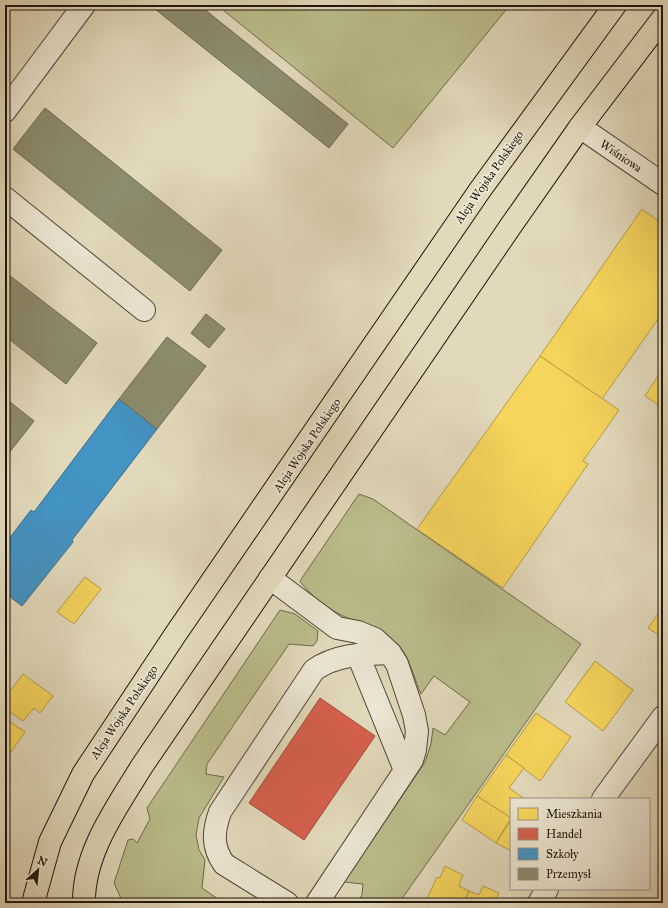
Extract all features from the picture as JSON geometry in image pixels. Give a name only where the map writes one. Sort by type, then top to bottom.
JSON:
[{"type":"main road","name":"Aleja Wojska Polskiego","points":[[33,903],[50,842],[83,774],[175,635],[476,196],[615,5]]},
{"type":"main road","points":[[84,903],[86,875],[93,855],[116,808],[142,766],[580,127],[663,18]]},
{"type":"street","points":[[5,111],[84,5]]},
{"type":"street","name":"Wiśniowa","points":[[580,127],[663,184]]},
{"type":"street","points":[[5,198],[144,310]]},
{"type":"street","points":[[270,578],[337,628],[358,632],[375,639],[390,653],[397,664],[414,715],[417,732],[415,750],[406,770],[317,903]]},
{"type":"street","points":[[326,662],[328,645],[337,628]]},
{"type":"street","points":[[287,903],[224,864],[218,856],[213,838],[220,812],[314,670],[326,662],[358,655],[390,653]]},
{"type":"street","points":[[358,655],[406,770]]},
{"type":"street","points":[[604,798],[663,717]]},
{"type":"street","points":[[539,903],[546,890]]},
{"type":"green space","points":[[217,5],[510,5],[393,148]]},
{"type":"green space","points":[[359,494],[373,499],[581,644],[399,903],[357,903],[362,895],[363,884],[344,882],[425,762],[431,744],[433,728],[445,735],[470,702],[434,676],[421,694],[403,651],[391,638],[376,629],[332,610],[313,596],[300,581]]},
{"type":"green space","points":[[280,610],[295,614],[318,631],[317,641],[313,646],[289,644],[207,764],[206,774],[224,777],[199,818],[196,835],[199,850],[205,860],[202,888],[224,903],[165,903],[156,900],[157,903],[123,903],[114,883],[128,840],[133,839],[137,843],[150,819],[147,808]]},
{"type":"building: Mieszkania","points":[[642,209],[663,224],[663,312],[602,399],[540,356]]},
{"type":"building: Mieszkania","points":[[540,356],[619,410],[583,461],[588,464],[503,588],[417,529]]},
{"type":"building: Mieszkania","points":[[663,368],[663,408],[645,396]]},
{"type":"building: Mieszkania","points":[[85,577],[101,589],[74,624],[57,612]]},
{"type":"building: Mieszkania","points":[[663,607],[663,638],[648,628]]},
{"type":"building: Mieszkania","points":[[595,661],[633,690],[603,731],[565,702]]},
{"type":"building: Mieszkania","points":[[23,674],[53,696],[40,713],[34,708],[23,721],[5,708],[5,698]]},
{"type":"building: Mieszkania","points":[[536,713],[571,737],[540,781],[506,755]]},
{"type":"building: Mieszkania","points":[[5,718],[25,732],[8,756],[5,754]]},
{"type":"building: Mieszkania","points":[[506,755],[524,768],[509,788],[524,798],[510,798],[510,817],[477,796]]},
{"type":"building: Mieszkania","points":[[477,796],[510,817],[496,843],[462,820]]},
{"type":"building: Mieszkania","points":[[510,822],[510,850],[496,843]]},
{"type":"building: Mieszkania","points":[[445,866],[463,875],[459,886],[469,891],[464,903],[425,903],[437,877],[440,878]]},
{"type":"building: Mieszkania","points":[[483,886],[499,893],[494,902],[497,903],[464,903],[469,891],[479,895]]},
{"type":"building: Handel","points":[[320,698],[375,736],[304,840],[249,803]]},
{"type":"building: Szkoły","points":[[119,399],[157,429],[72,540],[73,542],[22,606],[5,593],[5,544],[31,510],[34,512]]},
{"type":"building: Przemysł","points":[[150,5],[199,5],[348,124],[329,148]]},
{"type":"building: Przemysł","points":[[45,108],[222,250],[190,291],[13,149]]},
{"type":"building: Przemysł","points":[[5,272],[97,343],[66,384],[5,336]]},
{"type":"building: Przemysł","points":[[206,314],[225,329],[209,348],[191,333]]},
{"type":"building: Przemysł","points":[[167,337],[206,366],[157,429],[119,399]]},
{"type":"building: Przemysł","points":[[5,398],[34,421],[5,458]]}]
